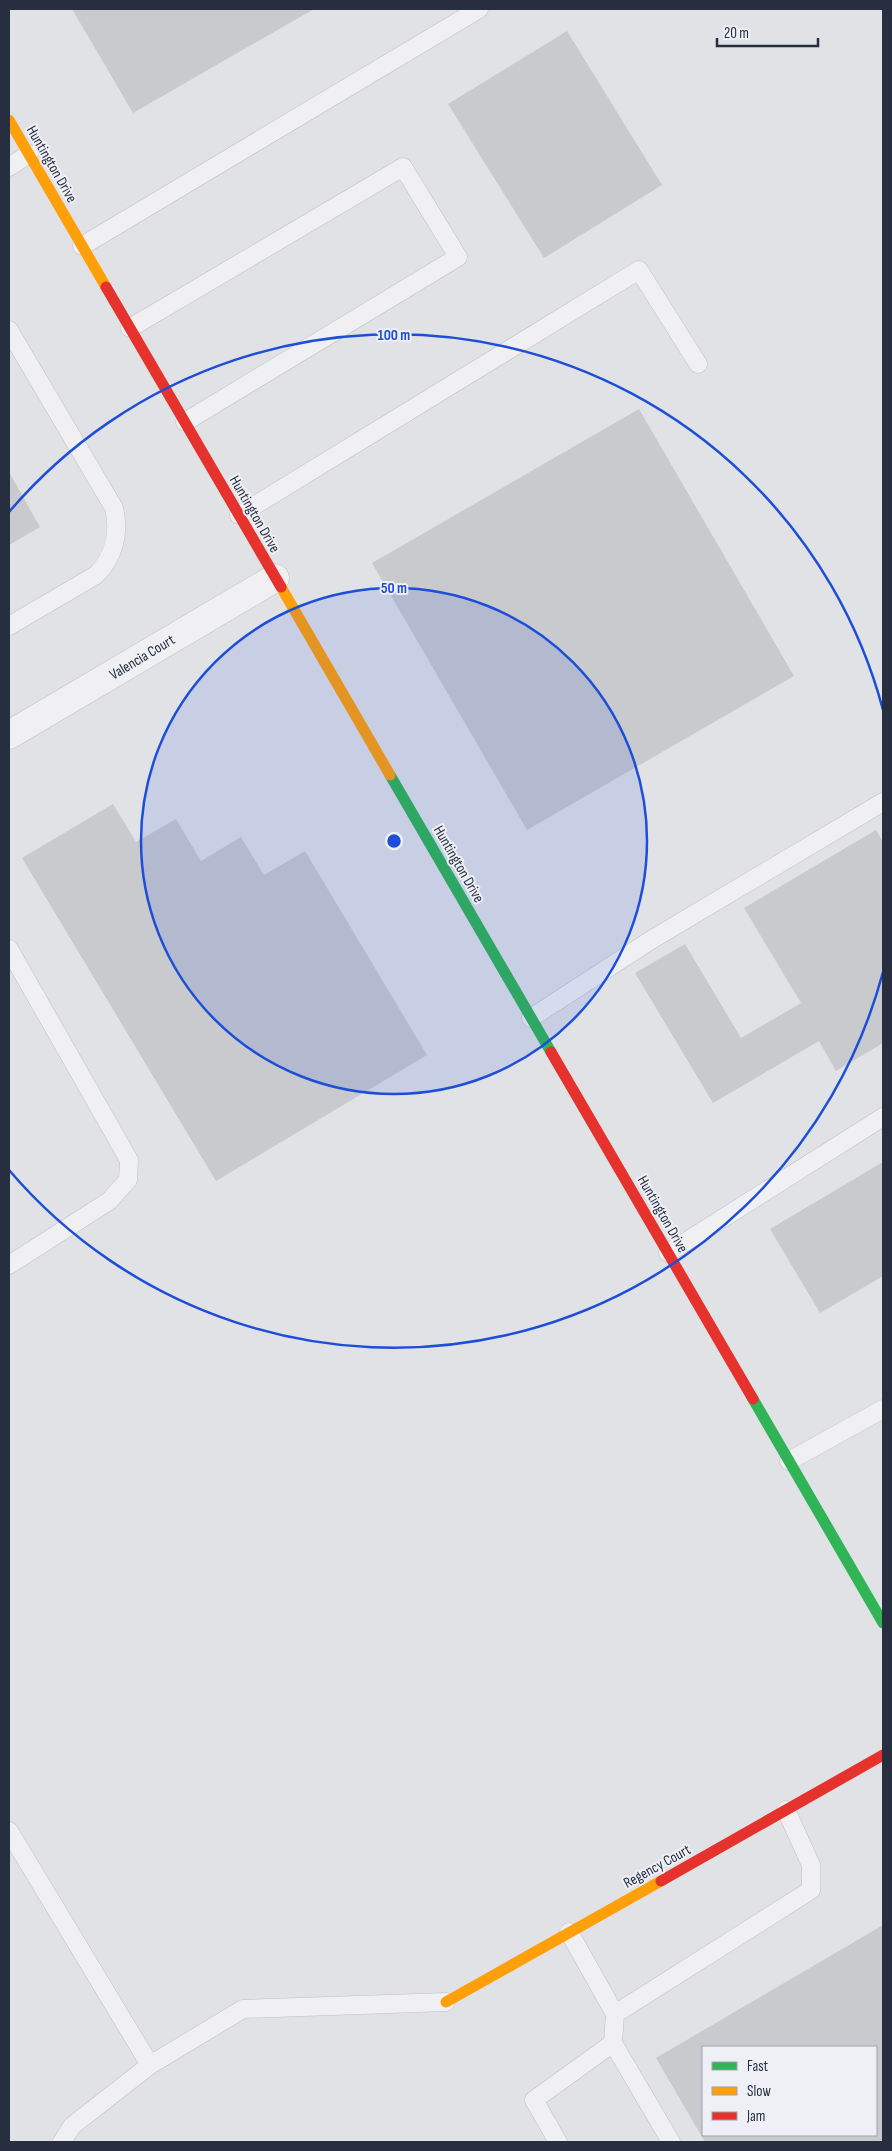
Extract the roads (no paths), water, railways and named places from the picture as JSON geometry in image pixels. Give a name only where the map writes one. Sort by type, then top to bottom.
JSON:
[{"type":"street","name":"Huntington Drive","points":[[9,120],[883,1623]]},
{"type":"street","name":"Valencia Court","points":[[9,735],[275,578]]},
{"type":"street","name":"Regency Court","points":[[446,2002],[883,1755]]},
{"type":"lane","points":[[82,246],[479,9]]},
{"type":"lane","points":[[9,167],[29,154]]},
{"type":"lane","points":[[130,328],[403,167],[458,257],[185,422]]},
{"type":"lane","points":[[239,515],[639,270],[698,364]]},
{"type":"lane","points":[[9,330],[114,508],[117,520],[112,551],[107,564],[96,575],[9,626]]},
{"type":"lane","points":[[531,1018],[652,940],[883,802]]},
{"type":"lane","points":[[9,949],[129,1160],[128,1180],[109,1201],[9,1266]]},
{"type":"lane","points":[[668,1253],[883,1117]]},
{"type":"lane","points":[[788,1461],[883,1408]]},
{"type":"lane","points":[[615,2014],[811,1890],[811,1865],[786,1810]]},
{"type":"lane","points":[[9,1831],[150,2065]]},
{"type":"lane","points":[[570,1932],[615,2014],[613,2043],[671,2142]]},
{"type":"lane","points":[[62,2142],[72,2126],[150,2065],[243,2009],[446,2002]]},
{"type":"lane","points":[[558,2142],[534,2100],[613,2043]]}]
